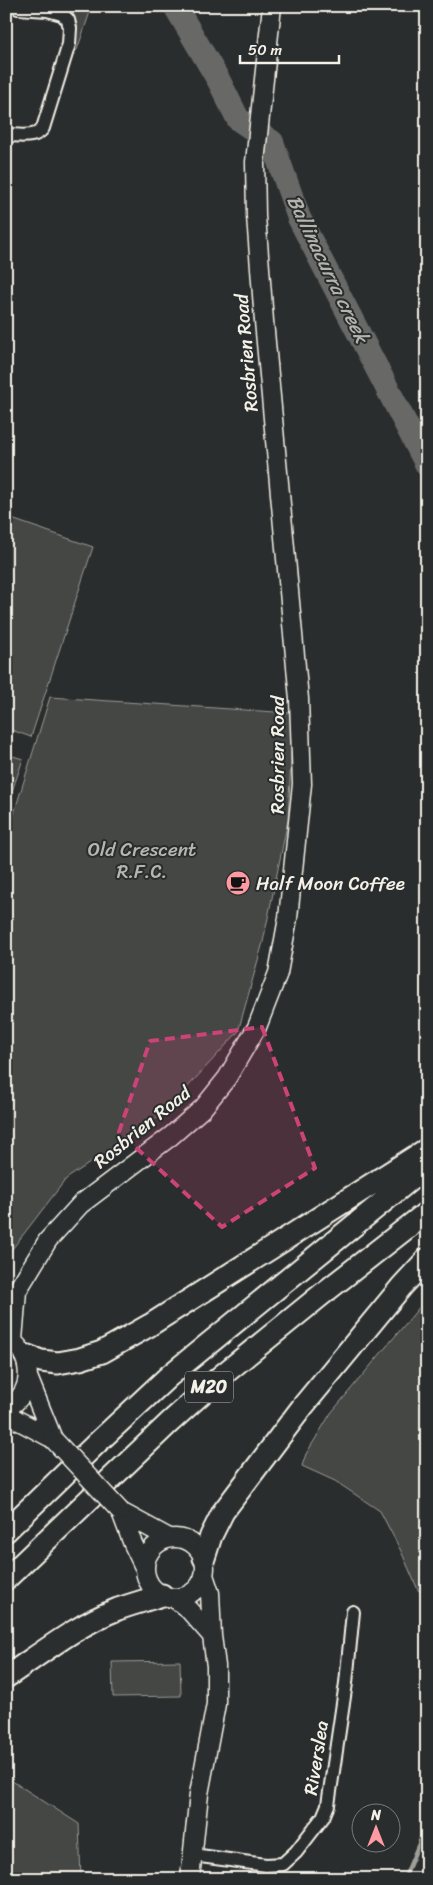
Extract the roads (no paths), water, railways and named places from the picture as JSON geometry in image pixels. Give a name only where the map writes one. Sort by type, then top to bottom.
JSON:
[{"type":"highway","points":[[15,1344],[41,1361],[58,1363],[102,1352],[150,1325],[427,1149]]},
{"type":"highway","name":"M20","points":[[6,1532],[169,1376],[427,1166]]},
{"type":"highway","name":"M20","points":[[6,1579],[162,1429],[220,1377],[427,1212]]},
{"type":"highway","points":[[204,1567],[211,1536],[223,1512],[303,1406],[402,1286],[427,1259]]},
{"type":"highway","points":[[6,1677],[56,1642],[86,1624],[117,1609],[168,1597]]},
{"type":"street","name":"Rosbrien Road","points":[[53,1439],[28,1377],[28,1366],[15,1344],[12,1298],[48,1240],[81,1204],[171,1136],[203,1108],[228,1078],[257,1027],[272,992],[288,918],[302,784],[302,753],[299,699],[260,265],[255,170],[272,6]]},
{"type":"street","points":[[6,135],[35,135],[44,128],[69,44],[70,28],[68,20],[62,14],[47,10],[14,7]]},
{"type":"street","points":[[6,1408],[20,1398],[26,1388],[28,1377]]},
{"type":"street","points":[[6,1414],[53,1439],[121,1512],[169,1538]]},
{"type":"street","points":[[121,1512],[149,1584],[190,1610],[212,1636]]},
{"type":"street","points":[[144,1568],[146,1557],[159,1542],[169,1538],[178,1538],[194,1544],[200,1551],[210,1593],[212,1636],[216,1666],[216,1704],[199,1794],[190,1879]]},
{"type":"street","points":[[168,1597],[184,1597],[194,1592],[200,1584],[204,1567]]},
{"type":"street","name":"Riverslea","points":[[193,1855],[266,1865],[284,1864],[296,1852],[322,1817],[328,1805],[336,1754],[353,1612]]},
{"type":"waterway","name":"Ballinacurra creek","points":[[175,6],[219,81],[238,119],[272,142],[299,218],[427,465]]},
{"type":"waterway","name":"Ballinacurra creek","points":[[404,1879],[427,1824]]},
{"type":"place","name":"Half Moon Coffee","points":[[238,883]]},
{"type":"park label","name":"Old Crescent R.F.C.","points":[[142,860]]}]
